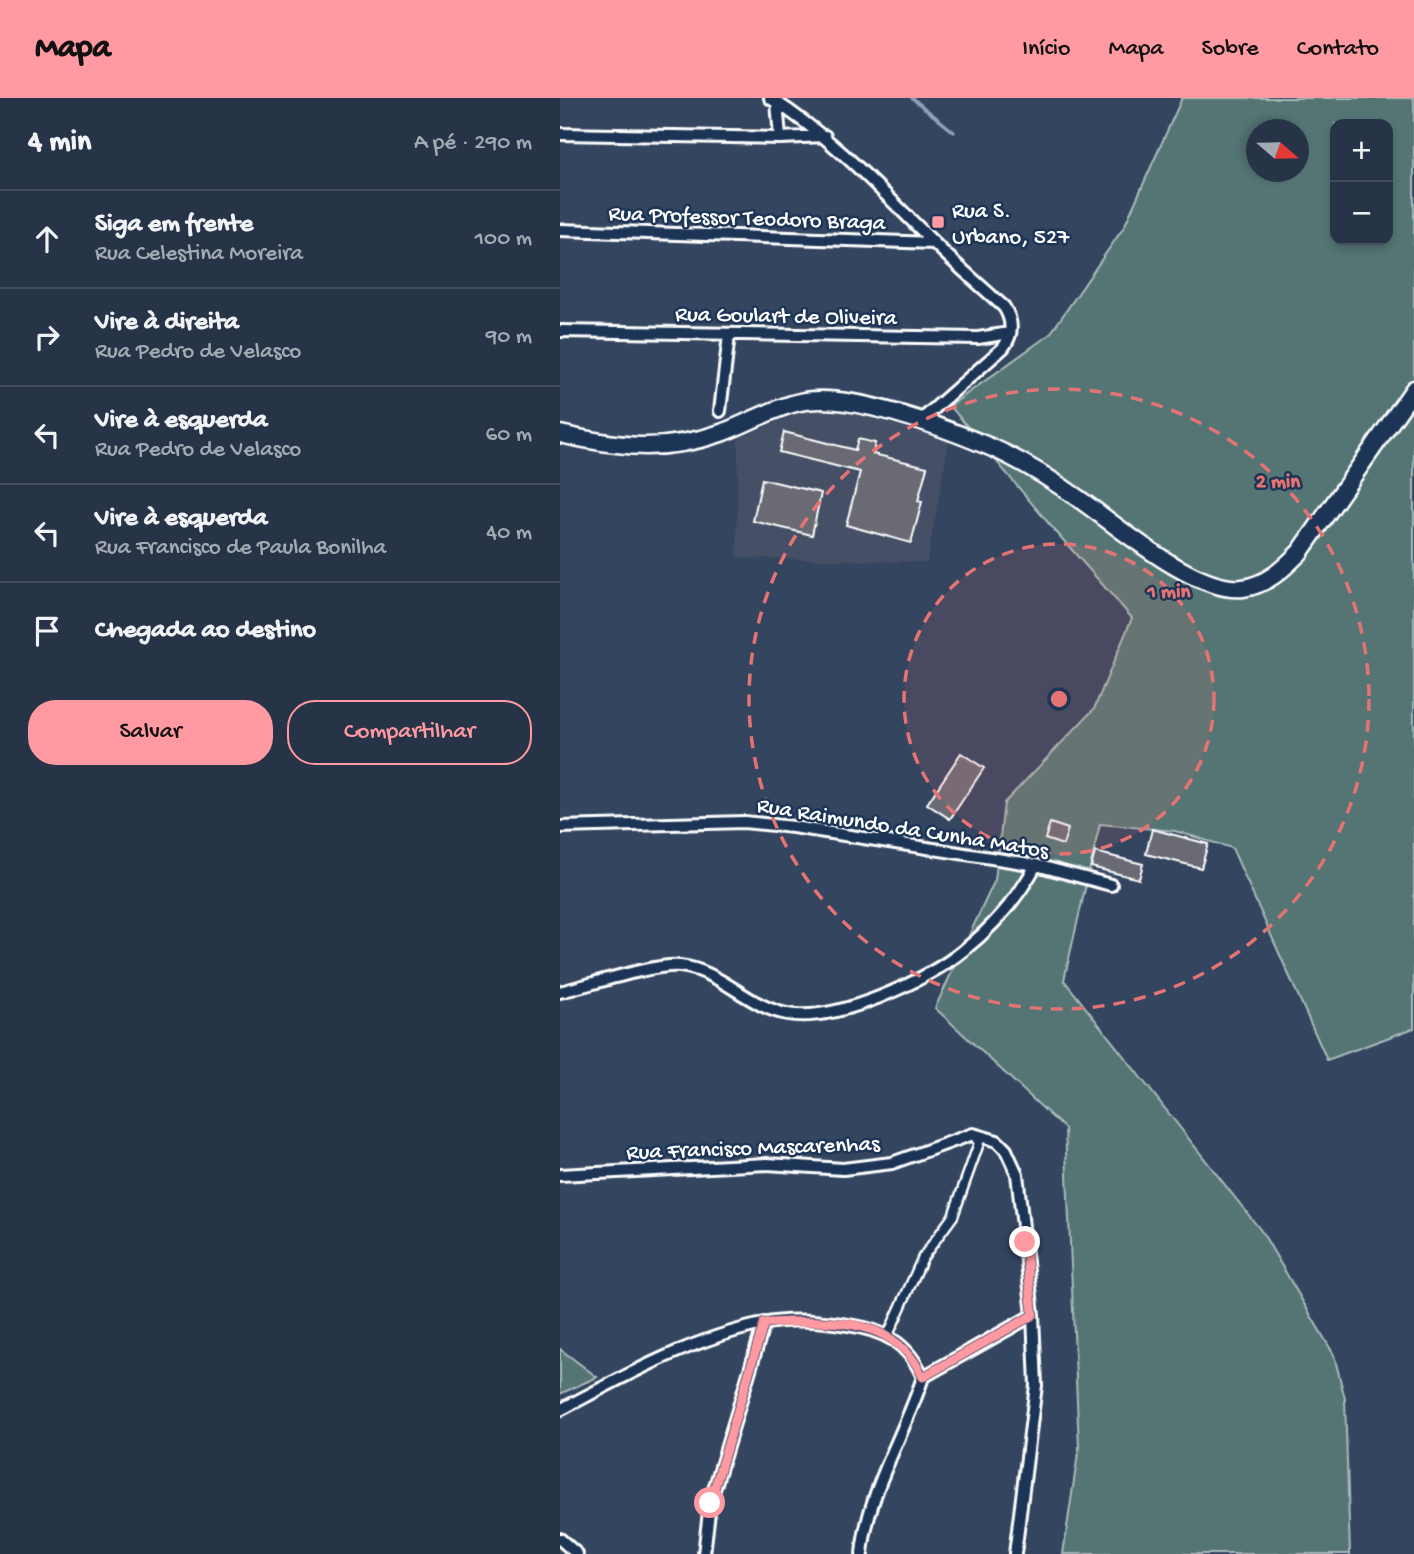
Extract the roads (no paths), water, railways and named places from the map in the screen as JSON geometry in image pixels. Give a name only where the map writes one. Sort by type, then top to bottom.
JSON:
[{"type":"main road","points":[[560,434],[610,445],[645,447],[681,443],[720,433],[800,402],[830,399],[858,403],[990,447],[1075,496],[1176,569],[1217,586],[1242,589],[1257,585],[1281,571],[1300,552],[1414,389]]},
{"type":"street","points":[[773,100],[825,136],[1004,307],[1008,314],[1010,333],[1003,348],[919,422]]},
{"type":"street","points":[[773,100],[780,138]]},
{"type":"street","points":[[560,134],[780,138],[825,136]]},
{"type":"street","name":"Rua Professor Teodoro Braga","points":[[560,230],[934,243]]},
{"type":"street","name":"Rua Goulart de Oliveira","points":[[560,331],[978,338],[1010,333]]},
{"type":"street","points":[[720,411],[729,335]]},
{"type":"street","name":"Rua Raimundo da Cunha Matos","points":[[560,827],[744,822],[793,827],[1036,865],[1111,885]]},
{"type":"street","points":[[560,992],[663,967],[681,966],[713,977],[769,1009],[805,1016],[830,1013],[882,996],[932,971],[963,951],[1009,906],[1036,865]]},
{"type":"street","points":[[888,1335],[923,1257],[953,1216],[979,1143],[979,1135],[997,1141],[1006,1150],[1017,1174],[1033,1315],[1036,1385],[1015,1554]]},
{"type":"street","name":"Rua Francisco Mascarenhas","points":[[560,1175],[767,1164],[844,1169],[876,1166],[904,1160],[979,1135]]},
{"type":"street","points":[[923,1377],[1033,1315]]},
{"type":"street","points":[[560,1410],[664,1356],[764,1323],[824,1321],[867,1328],[888,1335],[905,1347],[918,1364],[923,1377],[914,1406],[881,1478],[863,1539],[862,1554]]},
{"type":"street","points":[[704,1554],[710,1503],[764,1323]]},
{"type":"street","points":[[560,1539],[578,1554]]},
{"type":"waterway","points":[[912,98],[954,132]]},
{"type":"place","name":"Rua S. Urbano, 527","points":[[938,222]]}]
